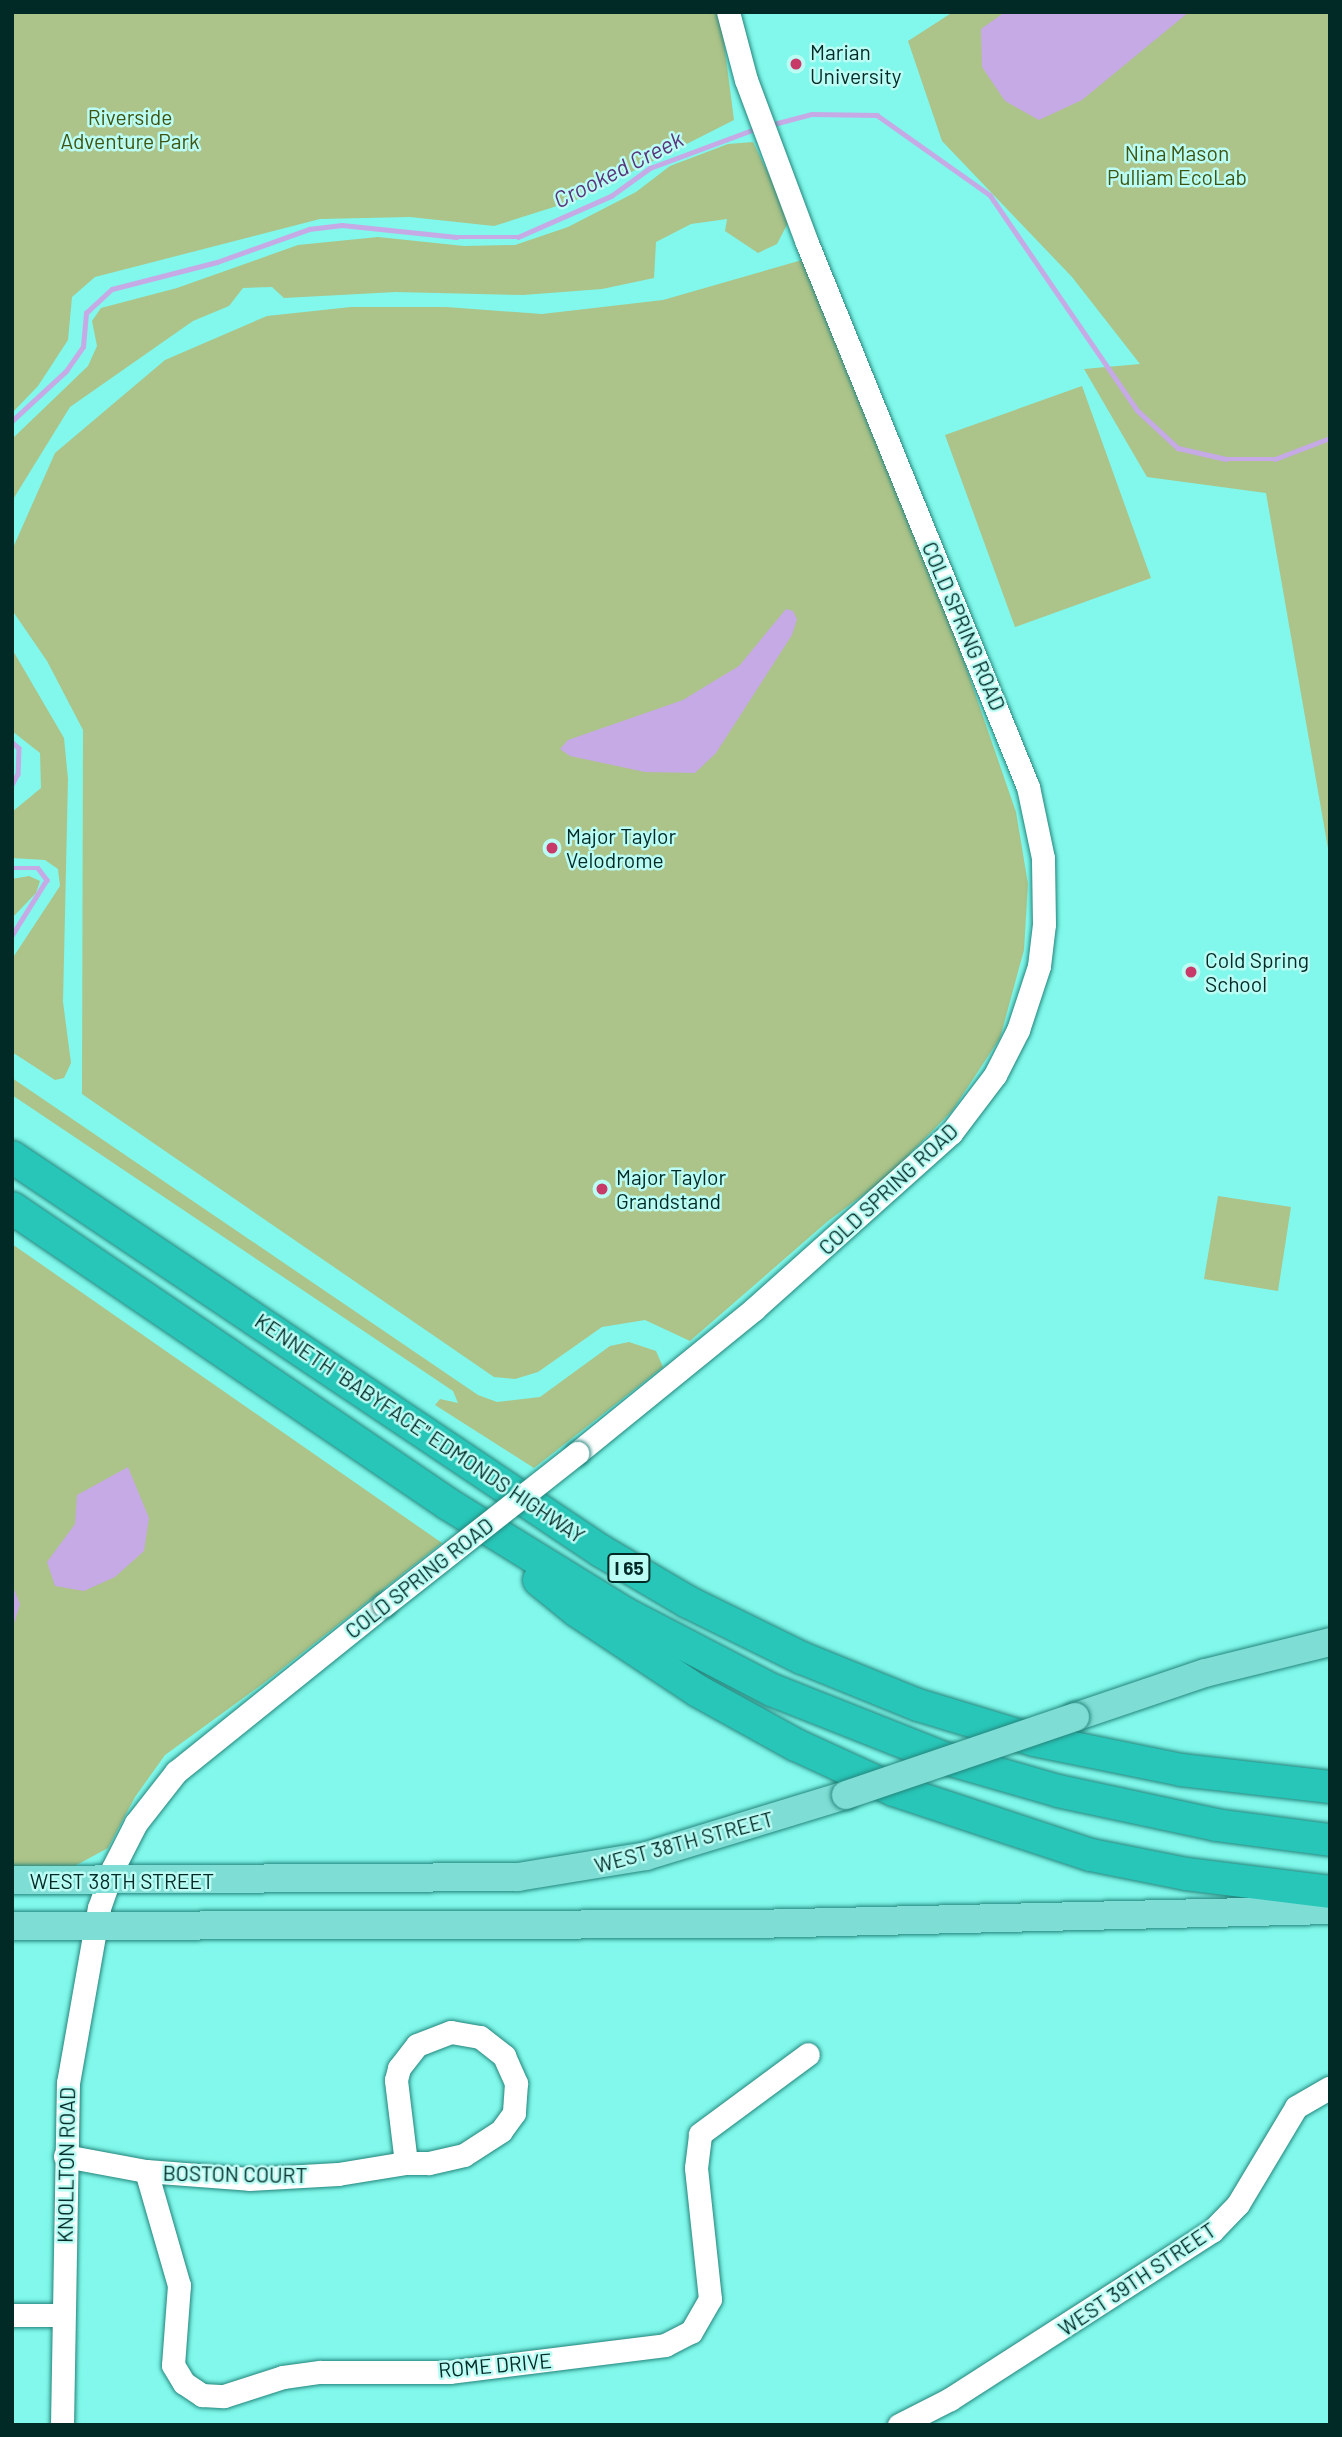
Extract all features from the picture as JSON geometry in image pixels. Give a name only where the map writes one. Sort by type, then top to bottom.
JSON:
[{"type":"highway","name":"KENNETH \"BABYFACE\" EDMONDS HIGHWAY","points":[[12,1157],[590,1543],[688,1602],[802,1658],[918,1705],[1045,1742],[1215,1775],[1330,1787]]},
{"type":"highway","name":"KENNETH \"BABYFACE\" EDMONDS HIGHWAY","points":[[12,1208],[448,1504],[672,1640],[772,1690],[858,1727],[944,1758],[1102,1802],[1216,1825],[1330,1840]]},
{"type":"highway","points":[[448,1504],[577,1611],[650,1661],[746,1719],[858,1774],[954,1812],[1091,1854],[1185,1874],[1330,1892]]},
{"type":"main road","name":"WEST 38TH STREET","points":[[12,1880],[459,1881],[546,1874],[687,1846],[846,1796],[1205,1673],[1330,1642]]},
{"type":"main road","points":[[12,1926],[98,1918],[767,1924],[1330,1910]]},
{"type":"street","name":"COLD SPRING ROAD","points":[[98,1918],[109,1881],[135,1823],[176,1772],[754,1309],[951,1133],[1009,1050],[1039,965],[1045,872],[1028,787],[783,178],[746,80],[728,12]]},
{"type":"street","name":"KNOLLTON ROAD","points":[[62,2425],[65,2156],[70,2065],[98,1918]]},
{"type":"street","name":"BOSTON COURT","points":[[65,2156],[146,2171],[279,2178],[406,2163],[428,2164],[464,2155],[490,2140],[511,2120],[517,2097],[514,2076],[504,2056],[487,2041],[474,2035],[444,2033],[430,2037],[407,2056],[396,2080],[406,2163]]},
{"type":"street","name":"ROME DRIVE","points":[[146,2171],[178,2285],[173,2365],[184,2383],[202,2395],[224,2396],[283,2377],[320,2372],[449,2372],[665,2346],[697,2326],[711,2292],[696,2168],[700,2134],[808,2054]]},
{"type":"street","name":"WEST 39TH STREET","points":[[899,2425],[950,2399],[1201,2240],[1238,2204],[1296,2107],[1330,2087]]},
{"type":"street","points":[[12,2315],[63,2315]]},
{"type":"green space","name":"Riverside Adventure Park","points":[[12,12],[720,12],[734,120],[576,200],[494,226],[410,217],[320,219],[95,277],[72,297],[68,340],[38,386],[12,413]]},
{"type":"green space","name":"Nina Mason Pulliam EcoLab","points":[[953,12],[1330,12],[1330,860],[1266,493],[1147,477],[1084,369],[1140,364],[1072,277],[942,141],[908,41]]},
{"type":"green space","points":[[753,142],[769,175],[774,177],[789,221],[777,244],[758,253],[725,231],[727,219],[691,224],[656,242],[654,278],[602,289],[523,295],[396,292],[284,298],[272,287],[243,288],[229,306],[193,321],[70,407],[12,501],[12,439],[88,366],[97,346],[92,321],[101,308],[177,288],[298,245],[378,237],[464,246],[515,245],[568,227],[636,192],[670,166],[728,144]]},
{"type":"green space","name":"Major Taylor Velodrome","points":[[802,260],[959,647],[1016,812],[1028,884],[1024,950],[1000,1038],[952,1111],[886,1178],[828,1221],[690,1341],[645,1320],[602,1327],[538,1372],[515,1379],[494,1377],[82,1094],[83,730],[47,661],[12,610],[12,550],[55,453],[165,360],[267,316],[351,307],[446,307],[542,314],[663,300]]},
{"type":"green space","points":[[1082,386],[1151,578],[1015,627],[945,435]]},
{"type":"green space","points":[[12,649],[64,738],[68,779],[63,1002],[71,1063],[64,1078],[55,1080],[12,1052],[12,959],[60,886],[58,869],[45,860],[12,858],[12,812],[41,788],[40,753],[12,731]]},
{"type":"green space","points":[[29,876],[40,881],[36,893],[12,918],[12,879]]},
{"type":"green space","points":[[12,1078],[478,1395],[497,1402],[540,1397],[610,1346],[629,1342],[656,1351],[663,1367],[534,1468],[435,1405],[440,1399],[458,1403],[453,1391],[12,1095]]},
{"type":"green space","points":[[1218,1196],[1291,1207],[1278,1291],[1204,1279]]},
{"type":"green space","points":[[12,1244],[442,1543],[264,1683],[165,1755],[135,1797],[108,1848],[71,1868],[12,1869]]},
{"type":"shaded area","points":[[1005,12],[1189,12],[1082,100],[1039,120],[1005,101],[982,67],[981,29]]},
{"type":"shaded area","points":[[786,609],[793,611],[797,619],[792,635],[716,753],[695,773],[645,772],[570,756],[560,749],[568,740],[683,700],[739,666]]},
{"type":"shaded area","points":[[128,1467],[149,1518],[144,1551],[115,1577],[84,1591],[55,1586],[47,1562],[75,1524],[77,1495]]},
{"type":"shaded area","points":[[12,1584],[20,1604],[12,1630]]},
{"type":"waterway","name":"Crooked Creek","points":[[770,125],[812,114],[877,115],[990,195],[1137,410],[1178,448],[1226,459],[1275,459],[1330,438]]},
{"type":"waterway","name":"Crooked Creek","points":[[12,421],[66,371],[83,347],[86,313],[112,289],[217,262],[309,229],[342,225],[456,237],[518,237],[611,196],[650,168],[755,129]]},
{"type":"waterway","name":"Crooked Creek","points":[[12,742],[19,748],[18,774],[12,785]]},
{"type":"waterway","name":"Crooked Creek","points":[[12,868],[38,868],[47,880],[12,936]]},
{"type":"place","name":"Marian University","points":[[796,64]]},
{"type":"place","name":"Major Taylor Velodrome","points":[[552,848]]},
{"type":"place","name":"Cold Spring School","points":[[1191,972]]},
{"type":"place","name":"Major Taylor Grandstand","points":[[602,1189]]}]
